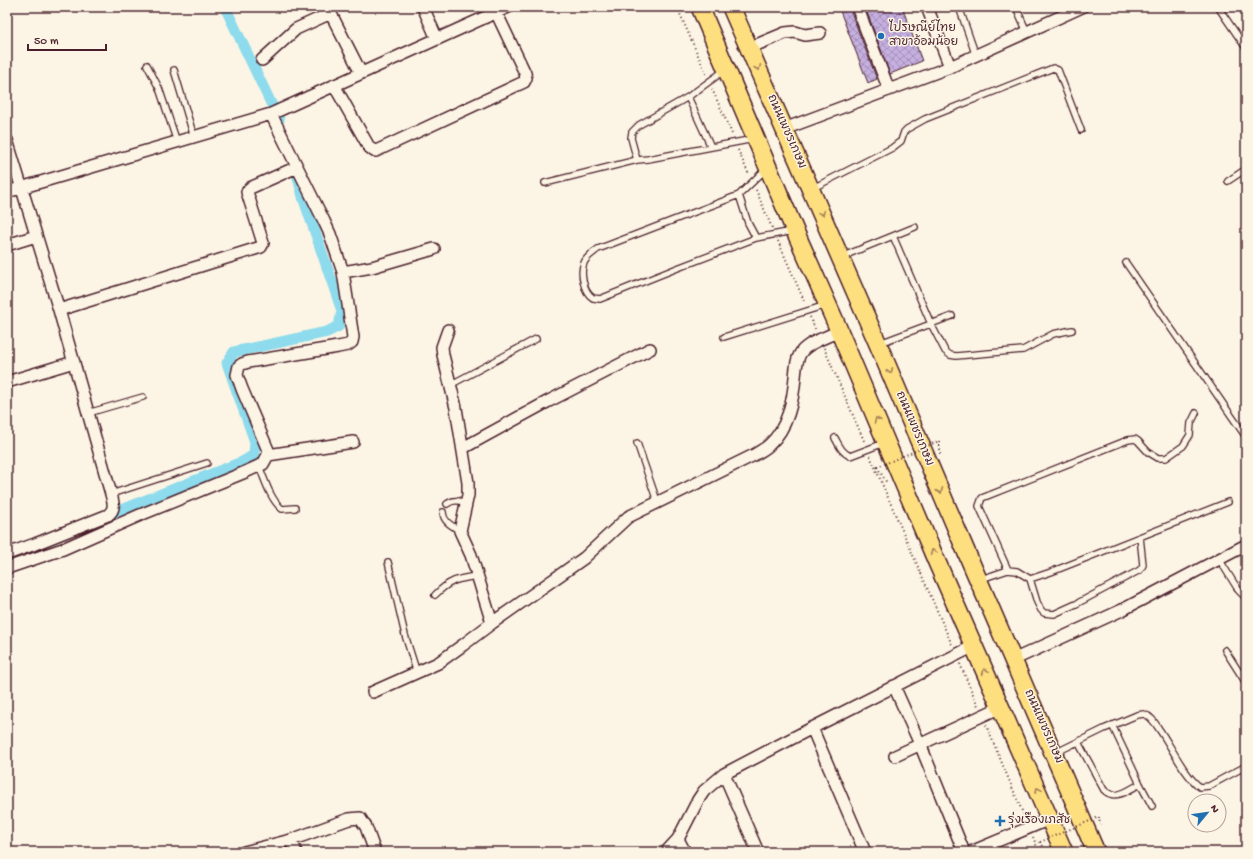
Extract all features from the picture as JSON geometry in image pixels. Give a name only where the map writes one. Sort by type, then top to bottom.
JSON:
[{"type":"main road","points":[[700,7],[795,230],[840,331],[936,560],[1064,852]]},
{"type":"main road","name":"ถนนเพชรเกษม","points":[[731,7],[841,258],[1096,852]]},
{"type":"street","points":[[423,7],[437,39]]},
{"type":"street","points":[[7,192],[274,113],[508,7]]},
{"type":"street","points":[[926,7],[950,67]]},
{"type":"street","points":[[784,129],[950,67],[1082,7]]},
{"type":"street","points":[[858,9],[889,90]]},
{"type":"street","points":[[262,60],[296,29],[329,10],[362,73]]},
{"type":"street","points":[[334,85],[370,147],[376,151],[524,82],[526,78],[525,73],[496,12]]},
{"type":"street","points":[[749,48],[785,33],[820,33]]},
{"type":"street","points":[[7,568],[63,549],[263,464],[268,455],[268,450],[250,410],[237,375],[239,366],[248,362],[348,345],[352,342],[352,326],[342,272],[330,234],[297,167],[274,113]]},
{"type":"street","points":[[7,140],[74,362],[111,494],[113,508],[112,512],[108,515],[7,554]]},
{"type":"street","points":[[59,310],[261,247],[263,243],[247,192],[250,188],[297,167]]},
{"type":"street","points":[[7,244],[36,236]]},
{"type":"street","points":[[342,272],[372,267],[434,249]]},
{"type":"street","points":[[448,330],[442,347],[443,355],[456,408],[468,483],[468,495],[460,531],[471,555],[492,623]]},
{"type":"street","points":[[373,692],[438,663],[584,558],[628,517],[657,501],[754,455],[769,445],[777,437],[786,422],[794,396],[796,363],[800,352],[807,346],[840,331]]},
{"type":"street","points":[[463,448],[528,412],[650,349]]},
{"type":"street","points":[[7,382],[74,362]]},
{"type":"street","points":[[268,455],[352,442]]},
{"type":"street","points":[[1014,660],[1122,610],[1246,545]]},
{"type":"street","points":[[666,852],[678,839],[704,791],[724,774],[974,646]]},
{"type":"street","points":[[894,686],[920,744],[964,852]]},
{"type":"street","points":[[894,756],[1001,707]]},
{"type":"street","points":[[812,728],[865,852]]},
{"type":"street","points":[[724,774],[758,852]]},
{"type":"street","points":[[244,852],[291,840],[355,818],[360,818],[363,822],[375,852]]},
{"type":"street","points":[[971,852],[1050,819]]},
{"type":"street","points":[[678,839],[685,852]]},
{"type":"street","points":[[291,840],[296,852]]},
{"type":"lane","points":[[959,7],[976,56]]},
{"type":"lane","points":[[1016,7],[1027,32]]},
{"type":"lane","points":[[1218,7],[1246,48]]},
{"type":"lane","points":[[147,64],[159,88],[177,142]]},
{"type":"lane","points":[[638,160],[631,138],[632,132],[639,125],[688,97],[726,68]]},
{"type":"lane","points":[[811,189],[892,148],[901,141],[904,132],[907,129],[925,119],[1053,68],[1058,70],[1081,130]]},
{"type":"lane","points":[[174,70],[194,137]]},
{"type":"lane","points":[[688,97],[711,147]]},
{"type":"lane","points":[[545,183],[638,160],[757,138]]},
{"type":"lane","points":[[769,166],[739,195],[598,249],[584,262],[582,274],[588,293],[594,298],[600,299],[756,238],[795,230]]},
{"type":"lane","points":[[1228,181],[1246,169]]},
{"type":"lane","points":[[739,195],[748,223],[756,238]]},
{"type":"lane","points":[[841,258],[915,227]]},
{"type":"lane","points":[[893,236],[931,324],[945,351],[950,355],[956,356],[1023,350],[1053,334],[1072,330]]},
{"type":"lane","points":[[1126,263],[1246,437]]},
{"type":"lane","points":[[724,337],[828,304]]},
{"type":"lane","points":[[878,344],[952,316]]},
{"type":"lane","points":[[450,386],[536,339]]},
{"type":"lane","points":[[88,412],[143,397]]},
{"type":"lane","points":[[1008,570],[980,506],[982,498],[1128,440],[1135,439],[1148,452],[1158,458],[1166,458],[1183,446],[1190,435],[1191,422],[1196,413]]},
{"type":"lane","points":[[835,438],[846,455],[850,456],[886,442]]},
{"type":"lane","points":[[637,443],[657,501]]},
{"type":"lane","points":[[111,494],[207,463]]},
{"type":"lane","points":[[259,466],[278,506],[282,509],[295,508]]},
{"type":"lane","points":[[448,504],[457,500],[466,503]]},
{"type":"lane","points":[[1030,579],[1228,502]]},
{"type":"lane","points":[[444,512],[443,516],[445,520],[460,531]]},
{"type":"lane","points":[[978,579],[1008,570],[1017,571],[1030,579],[1041,610],[1044,613],[1054,614],[1140,570],[1143,565],[1140,537]]},
{"type":"lane","points":[[1219,558],[1239,592],[1246,598]]},
{"type":"lane","points":[[388,562],[405,635],[417,673]]},
{"type":"lane","points":[[435,595],[445,585],[454,580],[477,576]]},
{"type":"lane","points":[[1225,650],[1246,684]]},
{"type":"lane","points":[[1054,753],[1112,725],[1137,715],[1144,714],[1148,715],[1169,744],[1192,781],[1200,787],[1209,786],[1246,766]]},
{"type":"lane","points":[[1112,725],[1152,806]]},
{"type":"lane","points":[[1078,742],[1104,790],[1108,793],[1115,796],[1119,795],[1140,784]]},
{"type":"path","points":[[677,7],[956,655],[1039,852]]},
{"type":"path","points":[[887,483],[877,467],[939,441],[940,458]]},
{"type":"path","points":[[1046,852],[1040,842],[1099,816]]},
{"type":"building","points":[[851,7],[851,12],[877,79],[868,83],[840,11]]},
{"type":"building","points":[[865,7],[902,7],[922,61],[890,74]]},
{"type":"waterway","points":[[225,7],[279,120]]},
{"type":"waterway","points":[[103,517],[244,461],[254,455],[255,442],[227,363],[234,352],[327,332],[339,326],[342,311],[304,200],[296,170]]},
{"type":"place","name":"ไปรษณีย์ไทย สาขาอ้อมน้อย","points":[[881,36]]},
{"type":"place","name":"รุ่งเรืองเภสัช","points":[[1000,821]]}]
